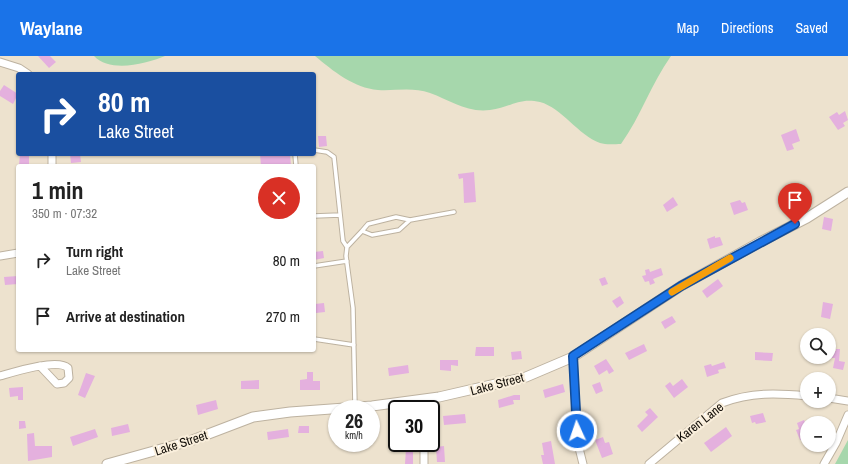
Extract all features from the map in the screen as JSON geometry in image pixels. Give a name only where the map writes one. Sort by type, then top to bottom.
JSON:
[{"type":"street","points":[[0,62],[19,68],[25,72]]},
{"type":"street","name":"Lake Street","points":[[439,400],[505,383],[547,369],[573,356],[681,286],[760,242],[807,218],[848,192]]},
{"type":"street","points":[[0,256],[16,253]]},
{"type":"street","points":[[573,356],[578,444],[584,464]]},
{"type":"street","points":[[0,376],[40,366]]},
{"type":"street","name":"Karen Lane","points":[[649,464],[722,403],[736,397],[766,393],[800,395]]},
{"type":"street","points":[[836,399],[848,401]]},
{"type":"street","name":"Lake Street","points":[[106,464],[190,442],[253,417],[328,409]]},
{"type":"street","points":[[824,464],[836,443],[848,415]]},
{"type":"street","points":[[424,452],[424,464]]},
{"type":"lane","points":[[316,150],[327,152],[334,157],[343,240],[347,248],[347,261],[353,308],[355,400]]},
{"type":"lane","points":[[347,248],[368,224],[396,217],[410,220],[454,212]]},
{"type":"lane","points":[[316,216],[340,215]]},
{"type":"lane","points":[[362,231],[372,235],[399,230],[410,220]]},
{"type":"lane","points":[[316,266],[347,261]]},
{"type":"lane","points":[[316,339],[354,345]]},
{"type":"green space","points":[[94,56],[165,56],[148,62],[118,66],[101,61]]},
{"type":"green space","points":[[315,56],[671,56],[621,144],[605,144],[600,143],[584,134],[556,110],[540,102],[526,101],[497,109],[473,110],[424,91],[369,89],[344,78]]},
{"type":"green space","points":[[848,440],[848,464],[835,464]]},
{"type":"building","points":[[38,56],[50,56],[56,62],[49,68]]},
{"type":"building","points":[[4,85],[16,93],[16,98],[13,104],[0,96],[0,91]]},
{"type":"building","points":[[845,111],[848,120],[843,123],[845,126],[838,130],[829,117],[837,112],[839,115]]},
{"type":"building","points":[[796,129],[800,141],[792,144],[794,149],[787,151],[781,135]]},
{"type":"building","points":[[318,136],[326,136],[327,146],[319,147]]},
{"type":"building","points":[[20,156],[29,156],[29,164],[19,164]]},
{"type":"building","points":[[70,156],[80,156],[81,162],[71,163]]},
{"type":"building","points":[[260,156],[290,156],[291,164],[261,164]]},
{"type":"building","points":[[474,172],[476,202],[464,203],[463,178],[459,179],[458,174]]},
{"type":"building","points":[[673,197],[678,205],[667,212],[663,205]]},
{"type":"building","points":[[740,200],[742,203],[745,202],[748,210],[734,215],[730,203]]},
{"type":"building","points":[[824,217],[833,219],[831,231],[822,229]]},
{"type":"building","points":[[715,236],[715,238],[720,237],[723,245],[710,249],[707,239]]},
{"type":"building","points":[[323,251],[324,258],[316,260],[316,252]]},
{"type":"building","points":[[661,268],[663,275],[653,279],[655,283],[650,285],[649,281],[645,282],[642,276],[646,275],[645,270],[649,269],[650,272]]},
{"type":"building","points":[[16,276],[16,284],[5,285],[4,277]]},
{"type":"building","points":[[605,277],[608,284],[602,286],[599,279]]},
{"type":"building","points":[[718,279],[723,286],[707,298],[702,291]]},
{"type":"building","points":[[620,296],[624,303],[617,308],[612,301]]},
{"type":"building","points":[[823,302],[833,304],[830,319],[821,317]]},
{"type":"building","points":[[324,303],[325,312],[316,313],[316,304]]},
{"type":"building","points":[[672,316],[676,322],[665,329],[661,322]]},
{"type":"building","points":[[644,344],[647,351],[629,360],[625,353]]},
{"type":"building","points":[[476,347],[494,347],[494,356],[475,356]]},
{"type":"building","points":[[836,349],[840,349],[839,361],[845,362],[843,370],[833,368],[834,364],[836,364]]},
{"type":"building","points":[[521,351],[522,359],[512,360],[511,352]]},
{"type":"building","points":[[755,352],[773,353],[772,361],[755,360]]},
{"type":"building","points":[[606,359],[614,371],[609,374],[607,370],[599,375],[594,366]]},
{"type":"building","points":[[440,360],[458,360],[458,366],[451,365],[451,371],[440,370]]},
{"type":"building","points":[[724,362],[726,368],[718,370],[719,373],[707,377],[704,366],[711,364],[712,366]]},
{"type":"building","points":[[408,365],[409,373],[389,376],[388,368]]},
{"type":"building","points":[[307,372],[313,372],[313,381],[320,381],[320,390],[300,390],[300,380],[307,379]]},
{"type":"building","points":[[86,373],[95,376],[85,398],[78,395]]},
{"type":"building","points":[[682,379],[688,387],[674,398],[665,386],[670,382],[673,386]]},
{"type":"building","points":[[259,380],[259,389],[241,389],[241,381]]},
{"type":"building","points":[[600,382],[603,391],[596,394],[592,385]]},
{"type":"building","points":[[563,384],[565,392],[545,398],[543,390]]},
{"type":"building","points":[[23,387],[23,400],[18,400],[18,396],[10,397],[9,388]]},
{"type":"building","points":[[514,395],[520,395],[520,400],[513,400],[514,404],[499,408],[498,400]]},
{"type":"building","points":[[216,400],[218,409],[198,415],[196,405]]},
{"type":"building","points":[[650,408],[658,417],[642,432],[637,426],[648,415],[645,412]]},
{"type":"building","points":[[763,413],[766,422],[756,424],[755,422],[752,423],[750,416]]},
{"type":"building","points":[[465,414],[466,423],[444,425],[443,416]]},
{"type":"building","points":[[19,421],[25,421],[26,428],[19,429]]},
{"type":"building","points":[[800,422],[800,440],[796,430],[799,429],[797,423]]},
{"type":"building","points":[[128,424],[130,432],[112,436],[111,428]]},
{"type":"building","points":[[299,426],[309,426],[309,433],[298,433]]},
{"type":"building","points":[[726,427],[732,436],[711,452],[704,443]]},
{"type":"building","points":[[95,429],[98,437],[73,446],[70,437]]},
{"type":"building","points":[[288,429],[289,437],[268,440],[267,432]]},
{"type":"building","points":[[34,433],[35,446],[52,446],[52,457],[28,461],[27,434]]},
{"type":"building","points":[[603,437],[605,443],[609,442],[613,454],[602,458],[595,440]]},
{"type":"building","points":[[551,441],[555,464],[543,464],[541,455],[544,455],[542,443]]},
{"type":"building","points":[[440,446],[444,446],[445,462],[437,462],[436,452],[440,452]]},
{"type":"building","points":[[406,452],[413,452],[413,464],[405,464]]},
{"type":"slow traffic","points":[[672,292],[730,258]]},
{"type":"route","points":[[577,431],[573,356],[681,286],[795,224]]}]
